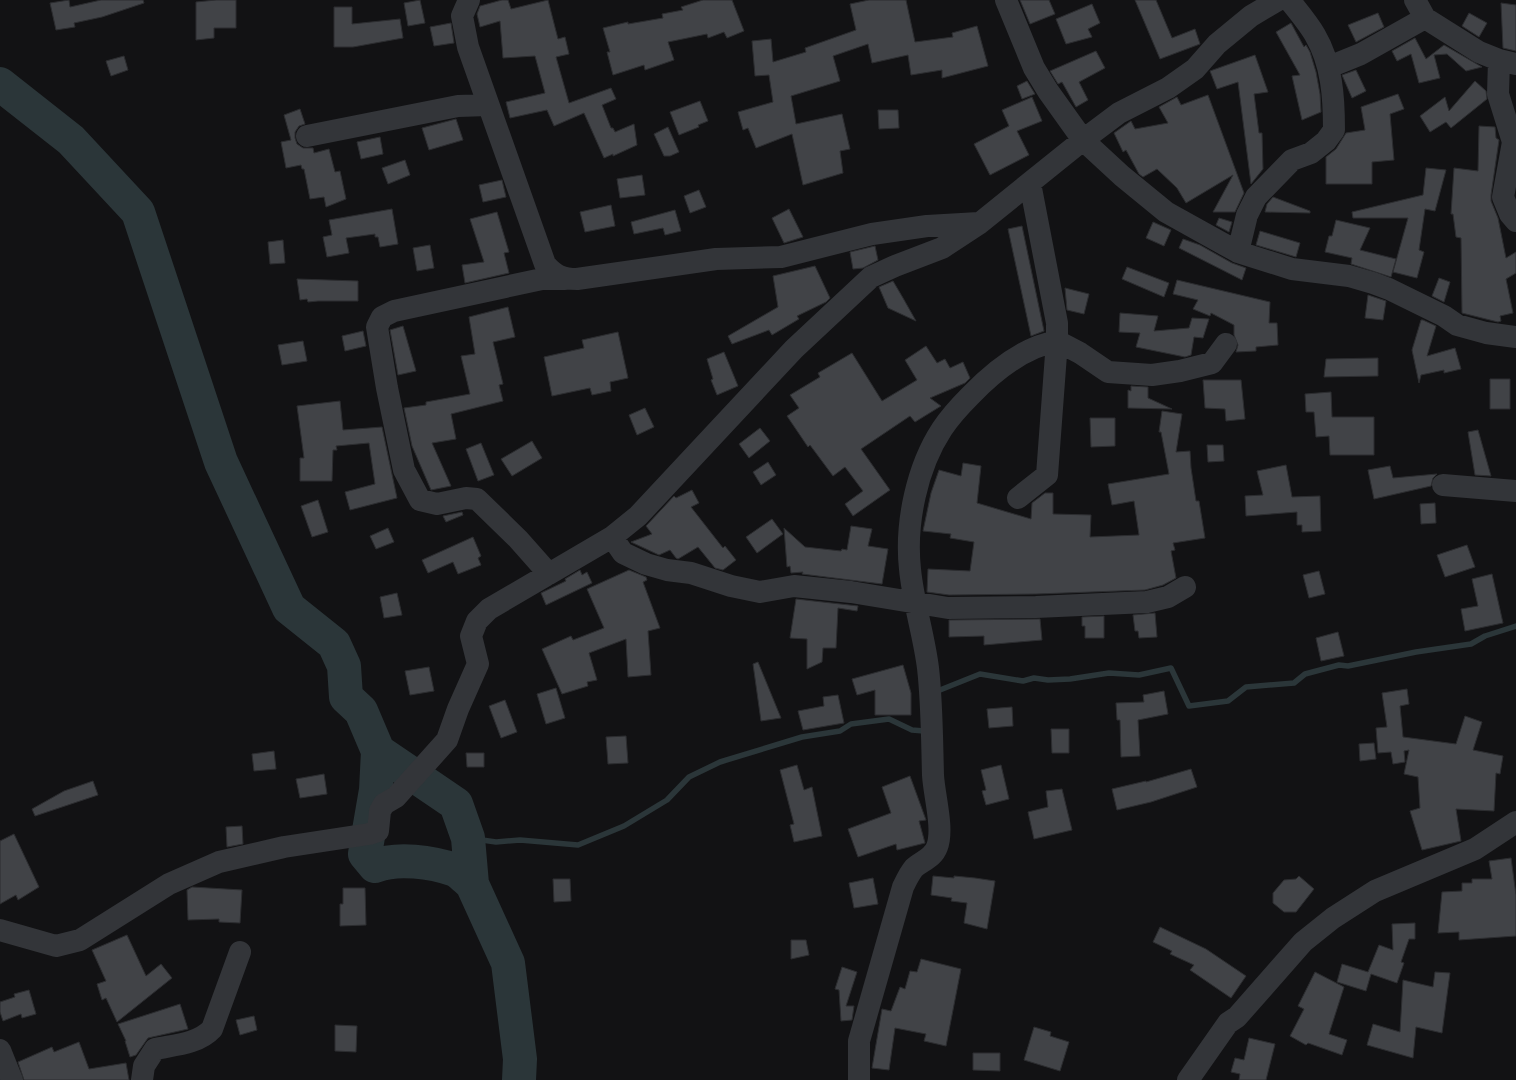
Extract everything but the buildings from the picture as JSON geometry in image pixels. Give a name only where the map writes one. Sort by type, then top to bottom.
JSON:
[{"type":"street","points":[[469,0],[462,16],[468,47],[545,264],[553,274],[565,279]]},
{"type":"street","points":[[1006,0],[1034,68],[1048,91],[1083,140],[1102,159],[1166,212],[1238,252],[1292,269],[1349,276],[1389,289],[1444,316],[1458,325],[1486,333],[1516,336]]},
{"type":"street","points":[[0,930],[56,946],[80,940],[169,884],[219,862],[284,847],[369,834],[378,830],[380,812],[384,804],[396,797],[447,740],[458,708],[478,664],[471,636],[477,622],[489,609],[612,537],[638,516],[794,349],[872,277],[895,266],[942,248],[980,223],[1119,113],[1168,88],[1195,69],[1218,44],[1251,16],[1278,0]]},
{"type":"street","points":[[1238,252],[1247,215],[1256,197],[1292,160],[1311,153],[1326,141],[1334,130],[1334,105],[1329,66],[1315,35],[1289,0]]},
{"type":"street","points":[[1329,66],[1361,54],[1420,9],[1479,52],[1507,62],[1498,94],[1513,142],[1504,197],[1510,214],[1516,221]]},
{"type":"street","points":[[307,136],[458,106],[488,105]]},
{"type":"street","points":[[1018,498],[1047,475],[1057,341],[1057,323],[1030,184]]},
{"type":"street","points":[[549,574],[518,539],[477,499],[466,498],[438,504],[420,500],[404,470],[387,388],[378,327],[382,317],[394,311],[542,279],[565,279],[716,259],[781,257],[872,234],[927,226],[980,223]]},
{"type":"street","points":[[859,1080],[859,1041],[903,887],[914,868],[931,856],[937,848],[939,838],[934,795],[928,670],[915,603],[910,567],[910,533],[913,510],[918,483],[929,453],[942,430],[958,409],[978,388],[1005,365],[1033,348],[1045,343],[1057,341],[1080,353],[1108,372],[1152,375],[1180,371],[1212,363],[1226,344]]},
{"type":"street","points":[[1443,486],[1516,491]]},
{"type":"street","points":[[612,537],[623,552],[646,564],[666,570],[691,573],[731,586],[760,592],[794,586],[948,608],[981,609],[1146,602],[1168,597],[1185,588]]},
{"type":"street","points":[[1188,1080],[1228,1023],[1237,1017],[1303,942],[1333,918],[1375,891],[1475,849],[1516,822]]},
{"type":"street","points":[[142,1080],[144,1066],[154,1049],[198,1040],[212,1029],[240,952]]},
{"type":"street","points":[[0,1050],[12,1080]]},
{"type":"waterway","points":[[0,84],[71,140],[138,212],[221,462],[289,608],[334,644],[344,666],[346,697],[361,711],[378,751],[456,804],[468,838],[472,884],[508,963],[520,1059],[519,1080]]},
{"type":"waterway","points":[[935,692],[980,674],[1023,681],[1034,678],[1048,680],[1070,679],[1109,673],[1139,675],[1171,668],[1189,706],[1228,701],[1246,687],[1294,683],[1305,674],[1339,665],[1348,666],[1416,652],[1471,644],[1485,636],[1516,626]]},
{"type":"waterway","points":[[468,838],[496,842],[520,840],[578,845],[624,826],[667,800],[689,777],[720,762],[802,737],[840,731],[851,724],[889,719],[912,730],[924,731]]},
{"type":"waterway","points":[[378,751],[376,790],[365,854],[375,866],[384,863],[404,861],[446,867],[457,871],[472,884]]}]
